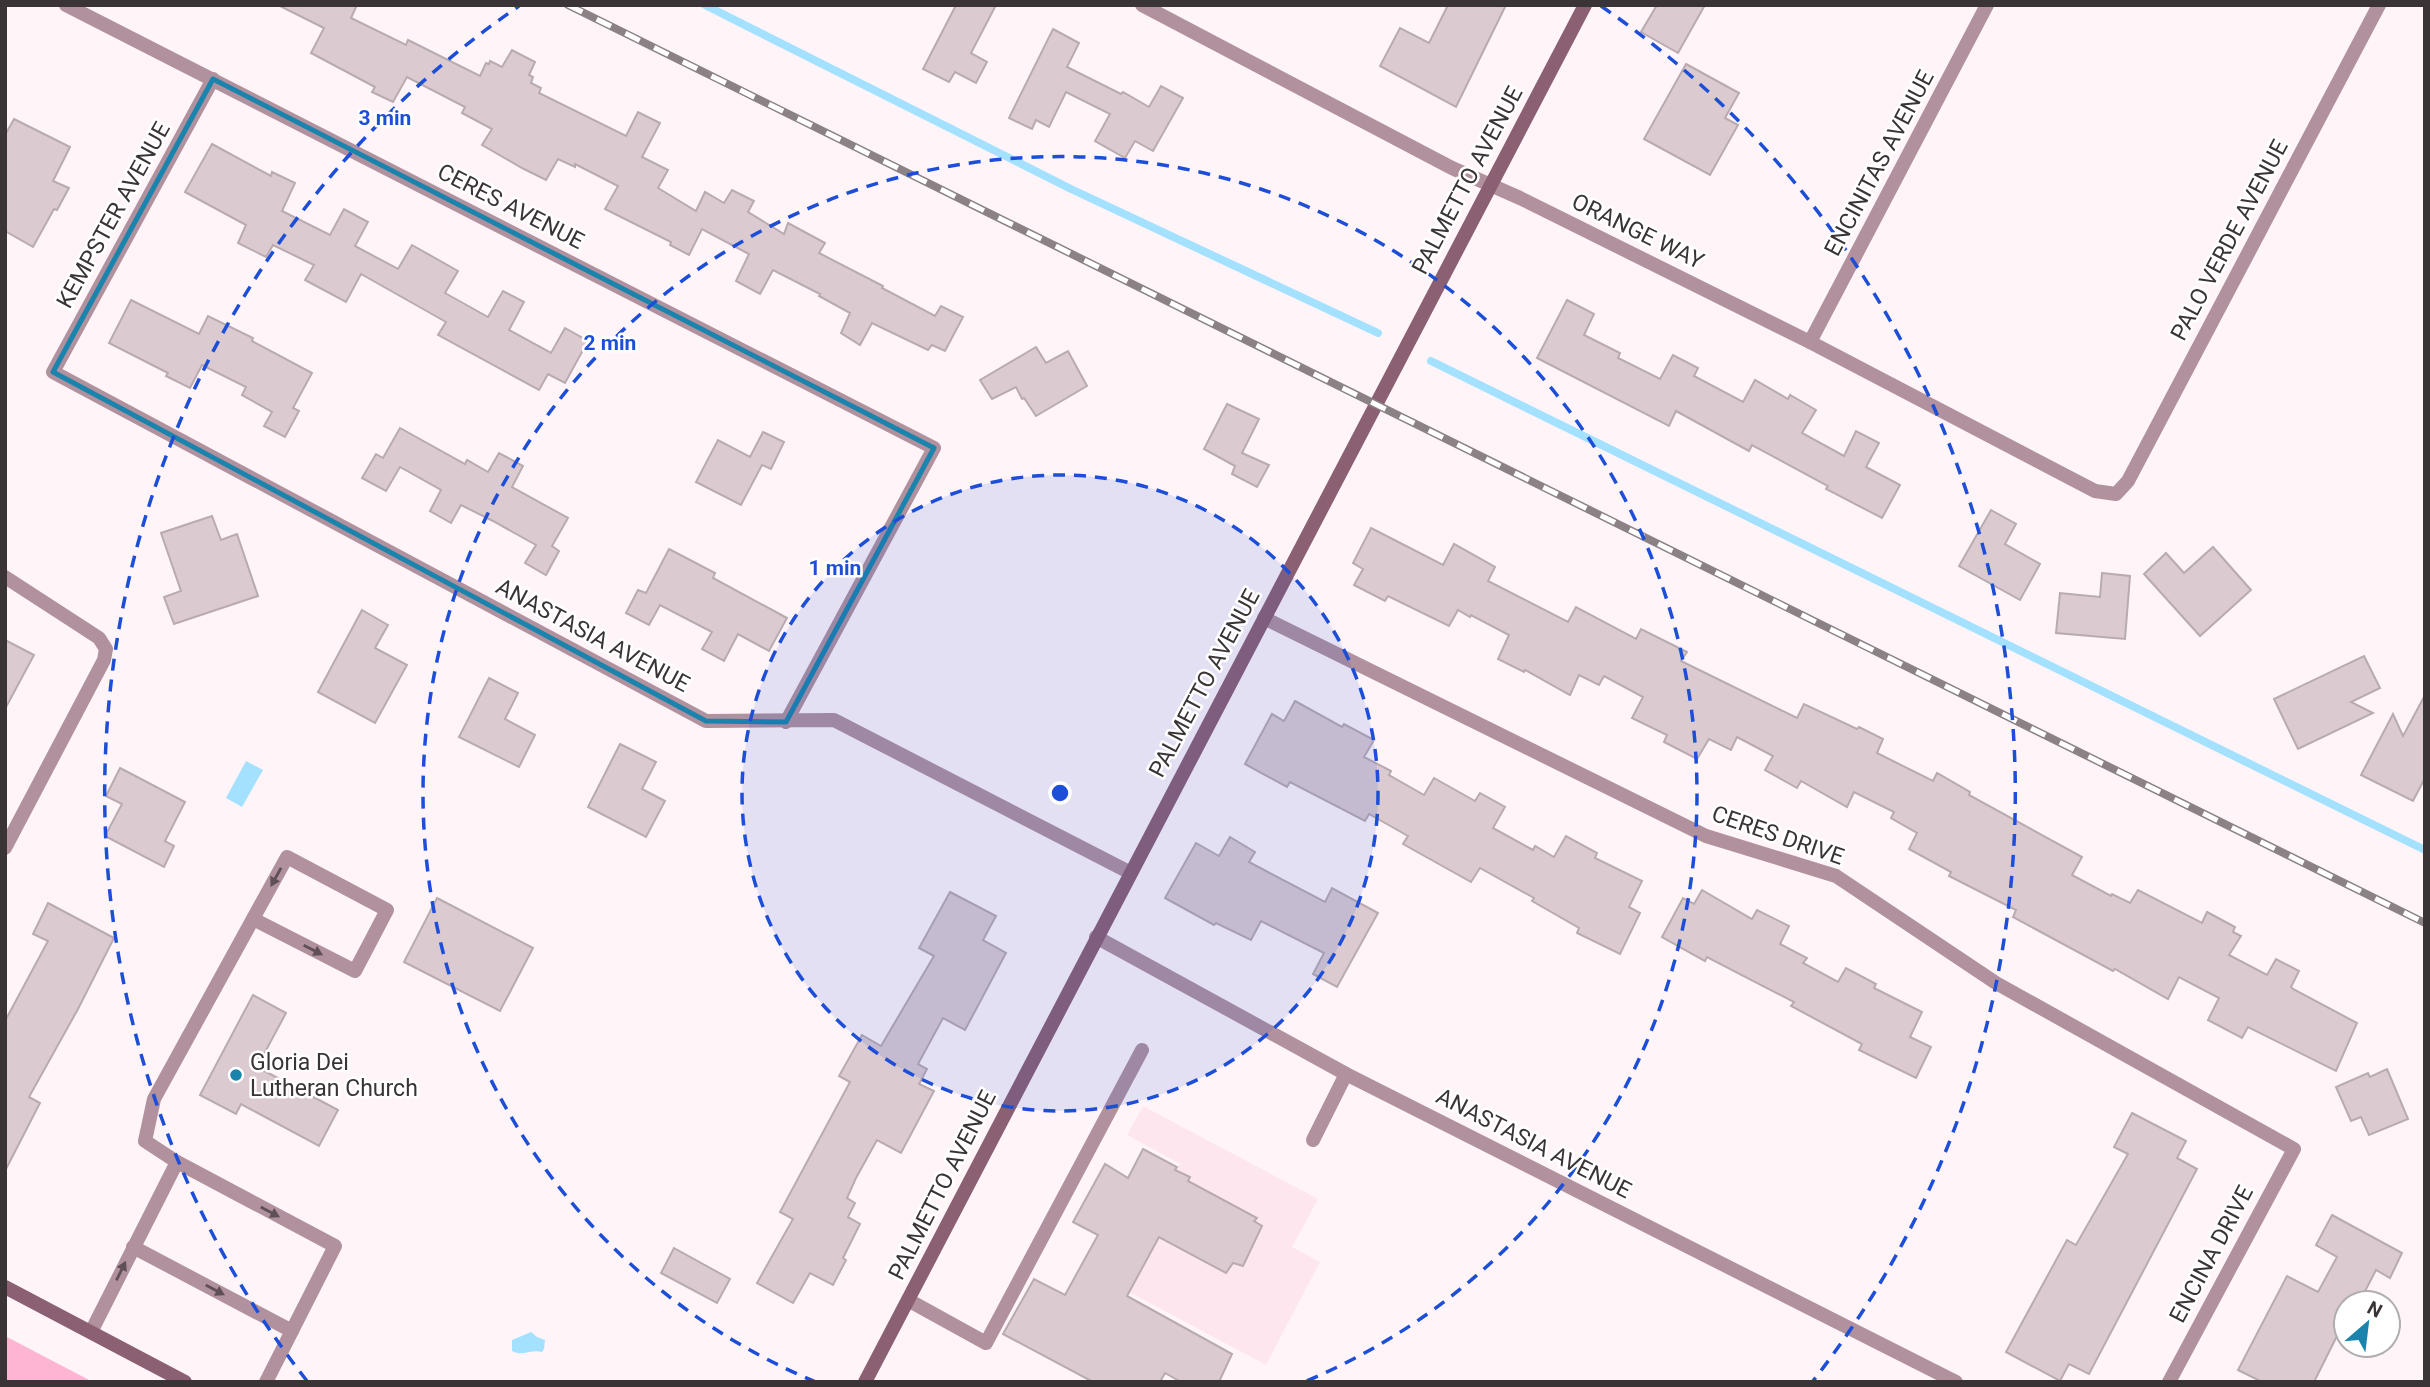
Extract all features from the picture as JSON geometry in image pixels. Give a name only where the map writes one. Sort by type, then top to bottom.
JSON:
[{"type":"street","name":"CERES AVENUE","points":[[66,5],[934,448],[786,722]]},
{"type":"street","name":"ORANGE WAY","points":[[1142,5],[1452,168],[1490,184],[1810,342],[2095,491],[2116,494]]},
{"type":"street","name":"PALMETTO AVENUE","points":[[865,1382],[1585,5]]},
{"type":"street","name":"ENCINITAS AVENUE","points":[[1810,342],[1987,5]]},
{"type":"street","name":"PALO VERDE AVENUE","points":[[2116,494],[2128,481],[2379,5]]},
{"type":"street","name":"KEMPSTER AVENUE","points":[[52,372],[212,79]]},
{"type":"street","name":"ANASTASIA AVENUE","points":[[52,372],[706,721],[834,720],[1129,873]]},
{"type":"street","points":[[5,577],[99,638],[106,649],[104,660],[5,848]]},
{"type":"street","name":"CERES DRIVE","points":[[1264,618],[1706,836],[1836,876],[1996,983],[2294,1149]]},
{"type":"street","points":[[253,919],[355,971],[387,909],[287,857],[154,1099],[145,1141],[177,1162],[335,1246],[266,1382]]},
{"type":"street","name":"ANASTASIA AVENUE","points":[[1096,937],[1346,1074],[1956,1382]]},
{"type":"street","points":[[908,1300],[986,1343],[1142,1050]]},
{"type":"street","points":[[1312,1140],[1346,1074]]},
{"type":"street","name":"ENCINA DRIVE","points":[[2169,1382],[2294,1149]]},
{"type":"street","points":[[91,1332],[177,1162]]},
{"type":"street","points":[[133,1247],[292,1331]]},
{"type":"street","points":[[5,1287],[185,1382]]},
{"type":"highlighted area","points":[[213,79],[934,448],[786,722],[706,721],[53,372]]},
{"type":"shaded area","points":[[1143,1106],[1318,1199],[1292,1247],[1320,1262],[1266,1365],[1116,1285],[1180,1164],[1127,1135]]},
{"type":"shaded area","points":[[5,1336],[93,1382],[5,1382]]},
{"type":"water","points":[[246,761],[263,770],[242,807],[226,798]]},
{"type":"water","points":[[531,1332],[545,1340],[542,1352],[512,1351],[512,1340]]},
{"type":"building","points":[[278,5],[357,5],[351,18],[406,45],[408,40],[480,76],[486,63],[489,64],[490,61],[502,67],[512,50],[535,62],[529,75],[533,77],[531,83],[541,88],[539,93],[626,136],[638,112],[660,123],[642,157],[668,170],[658,188],[696,211],[705,192],[724,203],[732,190],[754,201],[748,212],[784,234],[788,223],[825,243],[819,253],[883,286],[882,288],[935,316],[941,306],[963,317],[945,351],[932,345],[928,350],[872,323],[860,345],[841,333],[850,313],[819,296],[820,294],[773,270],[760,294],[736,281],[749,254],[702,229],[689,255],[670,245],[671,242],[605,209],[618,186],[575,164],[575,167],[558,159],[546,180],[522,168],[482,145],[492,129],[462,113],[465,107],[407,77],[393,102],[372,92],[375,87],[311,53],[324,28]]},
{"type":"building","points":[[956,5],[996,5],[971,53],[987,62],[976,83],[955,72],[949,82],[923,69]]},
{"type":"building","points":[[1448,5],[1506,5],[1456,107],[1380,66],[1400,28],[1429,43]]},
{"type":"building","points":[[1657,5],[1705,5],[1678,53],[1641,32]]},
{"type":"building","points":[[1053,29],[1079,43],[1067,67],[1149,107],[1161,86],[1183,98],[1153,151],[1135,141],[1125,158],[1095,141],[1110,114],[1066,92],[1049,127],[1036,120],[1032,129],[1009,118]]},
{"type":"building","points":[[1686,64],[1739,93],[1725,118],[1738,125],[1710,175],[1644,139]]},
{"type":"building","points":[[14,119],[70,147],[53,181],[69,188],[33,247],[5,231],[5,135]]},
{"type":"building","points":[[212,144],[271,176],[272,172],[295,183],[282,211],[330,235],[344,209],[368,222],[355,246],[398,269],[412,245],[458,271],[445,293],[488,317],[503,291],[524,302],[509,330],[551,353],[565,328],[588,341],[565,383],[548,374],[539,390],[438,335],[446,322],[361,274],[346,302],[305,280],[314,265],[273,245],[266,257],[238,243],[246,225],[185,192]]},
{"type":"building","points":[[131,300],[199,334],[208,316],[253,338],[252,341],[312,373],[293,408],[299,411],[285,437],[264,426],[272,412],[242,395],[246,387],[202,365],[190,388],[166,376],[168,373],[109,343]]},
{"type":"building","points":[[1567,300],[1594,314],[1584,335],[1620,353],[1618,358],[1660,379],[1673,355],[1698,368],[1694,376],[1743,402],[1755,380],[1788,399],[1790,395],[1816,410],[1802,433],[1844,456],[1856,431],[1879,443],[1866,467],[1900,485],[1882,518],[1826,489],[1828,486],[1752,445],[1749,451],[1676,411],[1669,426],[1537,358]]},
{"type":"building","points":[[1036,347],[1046,363],[1068,351],[1087,386],[1036,416],[1016,387],[992,399],[980,380]]},
{"type":"building","points":[[1227,404],[1259,419],[1242,453],[1269,465],[1257,487],[1232,474],[1235,466],[1204,449]]},
{"type":"building","points":[[400,428],[465,464],[467,460],[488,472],[499,453],[523,466],[512,487],[568,518],[552,546],[559,551],[546,575],[525,563],[536,545],[461,505],[451,523],[430,511],[441,490],[400,467],[386,491],[362,478],[376,454],[383,458]]},
{"type":"building","points":[[763,432],[784,442],[771,469],[762,465],[741,505],[696,482],[718,440],[750,457]]},
{"type":"building","points":[[1991,510],[2016,524],[2005,544],[2040,564],[2020,600],[1959,566]]},
{"type":"building","points":[[212,516],[221,540],[237,534],[258,596],[174,624],[164,597],[181,591],[161,533]]},
{"type":"building","points":[[1371,528],[1443,565],[1454,544],[1495,567],[1488,581],[1568,622],[1576,607],[1636,639],[1641,629],[1687,652],[1681,661],[1797,718],[1804,704],[1857,729],[1859,727],[1883,739],[1877,753],[1933,781],[1937,773],[1970,792],[1969,795],[2082,857],[2072,875],[2111,896],[2112,894],[2130,903],[2138,890],[2202,923],[2207,912],[2235,927],[2233,932],[2241,936],[2229,955],[2267,975],[2276,959],[2299,971],[2291,987],[2293,989],[2357,1023],[2336,1071],[2248,1027],[2242,1038],[2208,1020],[2219,998],[2179,977],[2168,999],[2013,917],[2016,910],[1949,876],[1951,872],[1909,849],[1917,833],[1891,818],[1894,812],[1854,792],[1847,807],[1801,781],[1797,788],[1765,770],[1773,756],[1737,737],[1731,750],[1709,739],[1697,759],[1664,742],[1667,735],[1632,718],[1643,697],[1604,676],[1599,685],[1579,675],[1570,695],[1525,670],[1524,672],[1498,659],[1509,635],[1471,615],[1470,617],[1458,610],[1449,626],[1388,596],[1385,601],[1354,585],[1363,569],[1353,563]]},
{"type":"building","points":[[2213,547],[2251,590],[2200,636],[2144,574],[2166,553],[2184,573]]},
{"type":"building","points":[[669,549],[715,573],[713,578],[787,618],[769,651],[738,634],[724,661],[702,649],[712,632],[660,605],[649,625],[626,613],[638,590],[646,593]]},
{"type":"building","points":[[2102,573],[2130,576],[2125,639],[2056,633],[2060,593],[2100,597]]},
{"type":"building","points":[[362,610],[388,625],[375,648],[407,665],[375,723],[318,692]]},
{"type":"building","points":[[5,640],[34,655],[5,709]]},
{"type":"building","points":[[2364,656],[2380,688],[2351,702],[2373,713],[2298,749],[2274,699]]},
{"type":"building","points":[[489,678],[518,693],[505,719],[535,735],[519,767],[459,737]]},
{"type":"building","points":[[2425,695],[2425,778],[2413,801],[2361,775],[2393,714],[2403,736]]},
{"type":"building","points":[[1295,701],[1342,727],[1344,724],[1374,740],[1364,757],[1391,771],[1389,775],[1424,795],[1434,778],[1475,801],[1480,793],[1505,807],[1493,828],[1533,850],[1535,846],[1554,857],[1566,836],[1597,853],[1595,858],[1642,881],[1629,907],[1640,913],[1620,954],[1577,933],[1579,928],[1532,901],[1534,898],[1480,868],[1471,882],[1403,844],[1408,836],[1369,814],[1365,821],[1290,782],[1287,787],[1245,764],[1272,714],[1284,721]]},
{"type":"building","points":[[620,744],[656,762],[642,789],[665,801],[646,837],[588,807]]},
{"type":"building","points":[[120,768],[185,802],[165,841],[174,846],[164,867],[105,836],[122,804],[106,796]]},
{"type":"building","points":[[1230,837],[1255,852],[1249,862],[1325,902],[1332,888],[1378,913],[1337,987],[1313,974],[1324,953],[1261,921],[1251,940],[1216,923],[1214,925],[1165,898],[1196,843],[1219,856]]},
{"type":"building","points":[[1702,890],[1752,919],[1757,910],[1789,926],[1780,944],[1807,958],[1803,963],[1838,982],[1846,968],[1876,984],[1874,988],[1922,1012],[1910,1037],[1931,1047],[1916,1078],[1859,1050],[1862,1044],[1791,1006],[1794,1002],[1707,957],[1705,961],[1662,937],[1683,898],[1694,904]]},
{"type":"building","points":[[950,892],[996,916],[983,940],[1006,953],[965,1030],[943,1018],[918,1064],[927,1069],[919,1084],[934,1091],[901,1153],[877,1140],[856,1178],[847,1198],[855,1203],[848,1217],[860,1224],[833,1285],[810,1273],[793,1303],[757,1283],[793,1219],[780,1212],[850,1082],[839,1076],[862,1035],[881,1046],[934,956],[919,948]]},
{"type":"building","points":[[437,898],[533,948],[500,1011],[404,962]]},
{"type":"building","points":[[48,903],[114,938],[29,1097],[40,1103],[5,1171],[5,1021],[48,941],[33,934]]},
{"type":"building","points":[[253,995],[286,1013],[257,1067],[338,1110],[319,1146],[241,1104],[236,1114],[200,1095]]},
{"type":"building","points":[[2387,1069],[2408,1119],[2369,1135],[2361,1117],[2351,1121],[2336,1087],[2368,1073],[2370,1077]]},
{"type":"building","points":[[2132,1113],[2186,1141],[2177,1158],[2197,1169],[2089,1374],[2069,1364],[2060,1381],[2006,1352],[2067,1240],[2076,1245],[2128,1154],[2114,1147]]},
{"type":"building","points":[[1143,1149],[1177,1167],[1175,1170],[1190,1177],[1188,1181],[1257,1218],[1254,1221],[1262,1226],[1243,1266],[1233,1263],[1226,1273],[1159,1237],[1127,1296],[1232,1354],[1219,1382],[1181,1382],[1165,1373],[1160,1382],[1093,1382],[1003,1334],[1034,1279],[1065,1295],[1098,1235],[1073,1222],[1105,1164],[1128,1178]]},
{"type":"building","points":[[2332,1215],[2402,1253],[2390,1278],[2376,1270],[2366,1289],[2332,1289],[2332,1346],[2314,1382],[2262,1382],[2238,1370],[2287,1276],[2318,1292],[2337,1257],[2316,1245]]},
{"type":"building","points":[[674,1248],[730,1279],[717,1303],[661,1273]]},
{"type":"waterway","points":[[705,5],[1071,189],[1378,333]]},
{"type":"waterway","points":[[1431,361],[2425,850]]},
{"type":"railway","points":[[568,5],[2425,923]]},
{"type":"place","name":"Gloria Dei Lutheran Church","points":[[236,1075]]}]
